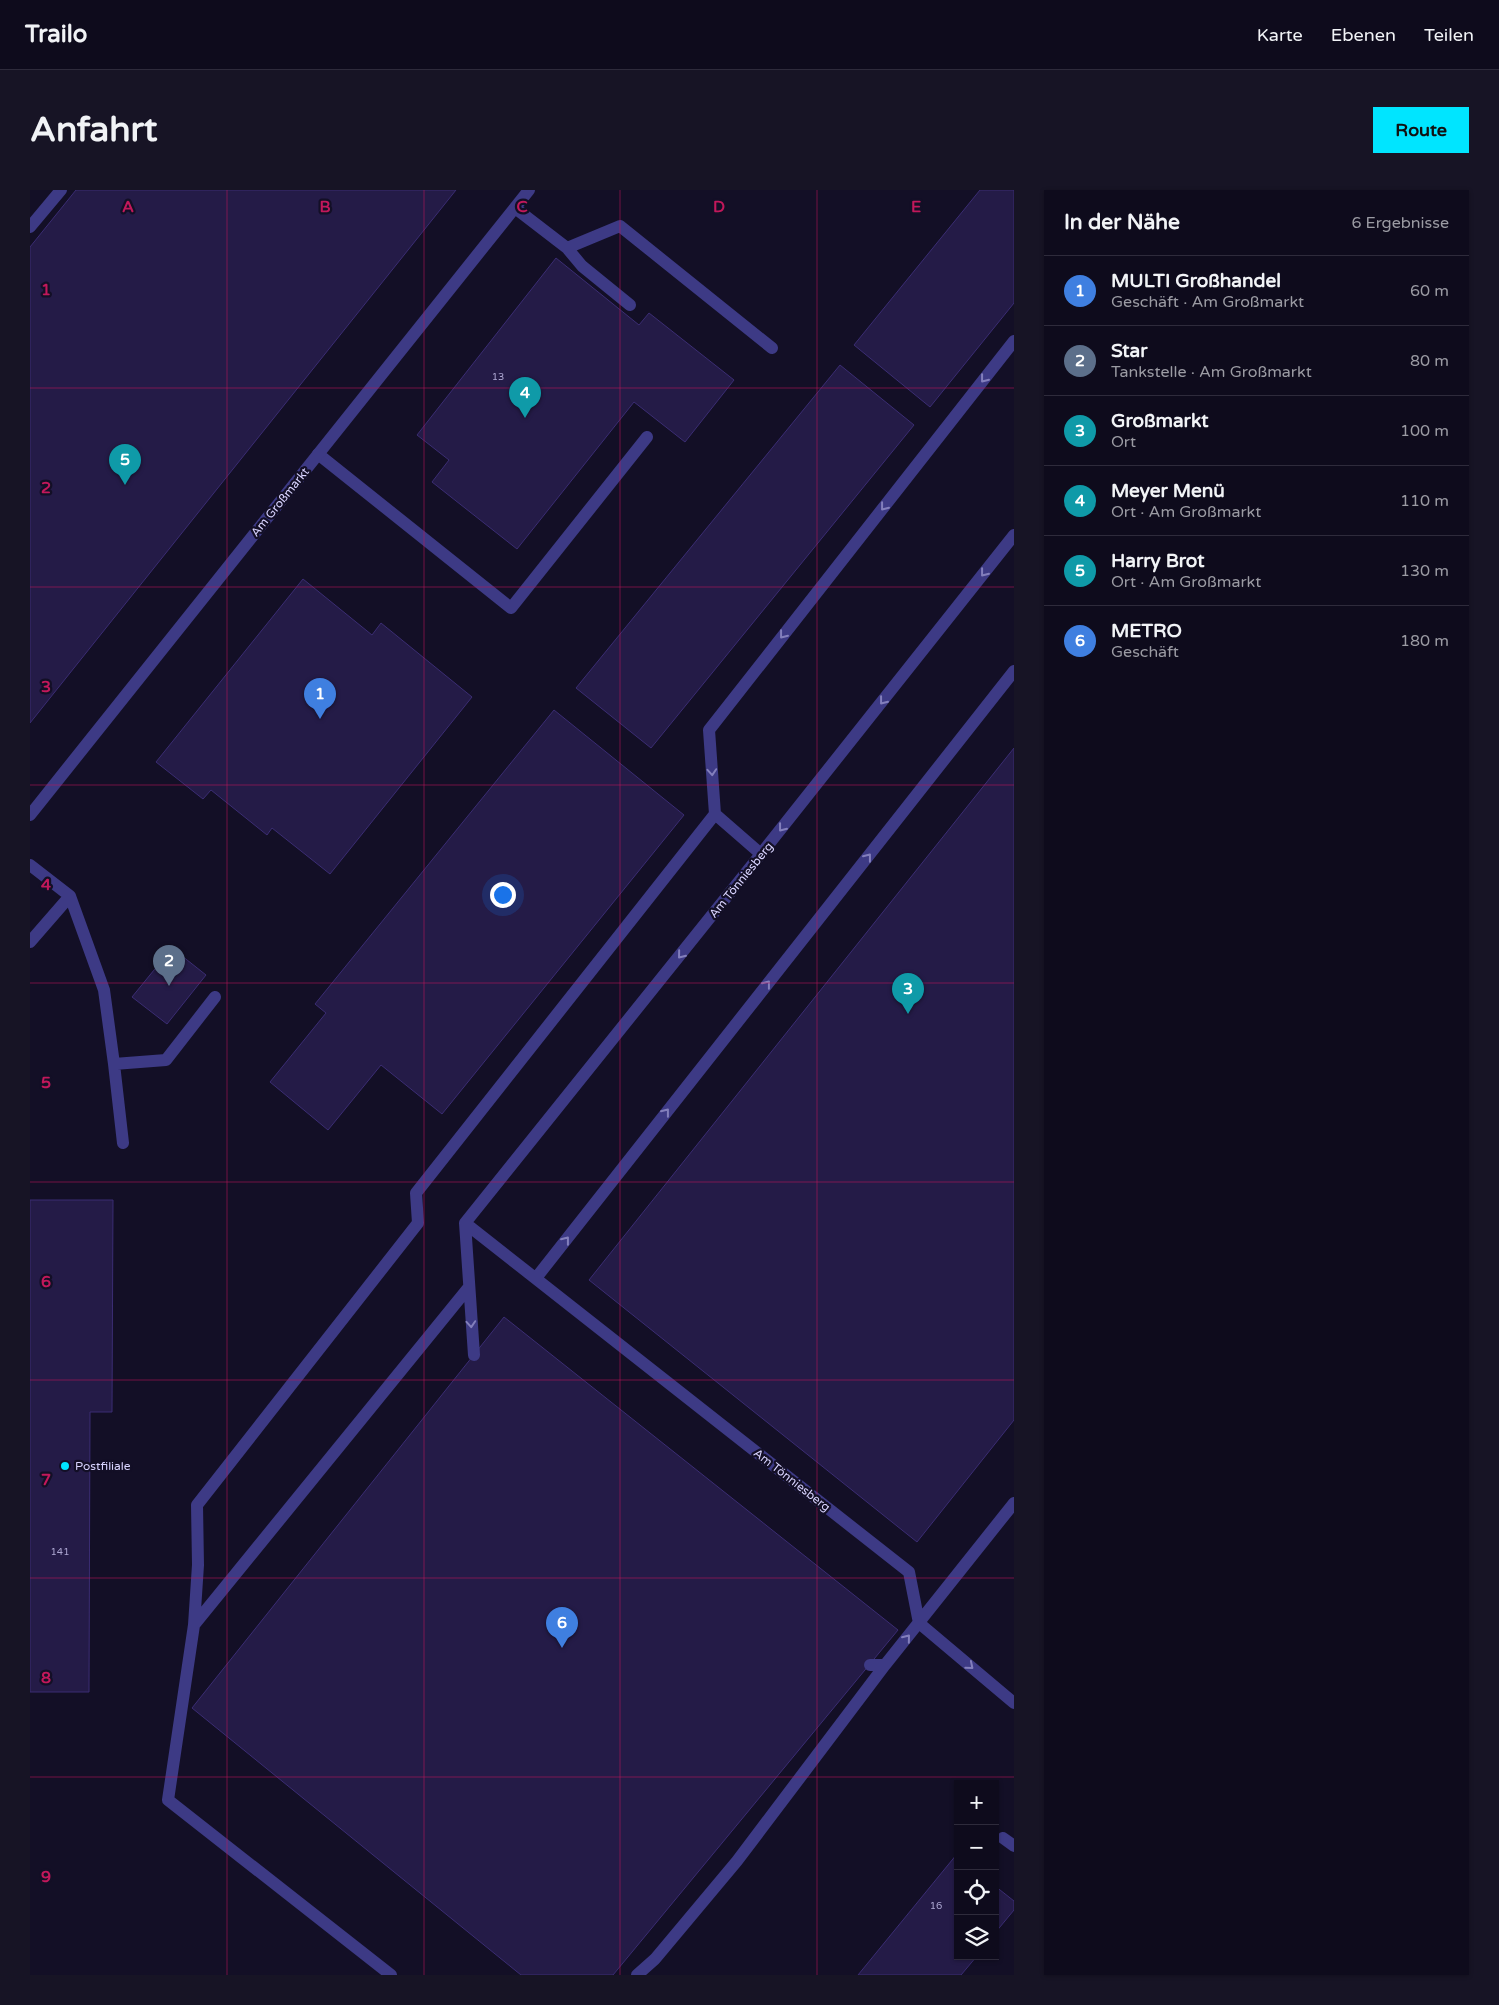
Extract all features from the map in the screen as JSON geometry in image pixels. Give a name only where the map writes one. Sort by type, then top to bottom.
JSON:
[{"type":"street","points":[[30,227],[61,190]]},
{"type":"street","name":"Am Großmarkt","points":[[30,815],[530,190]]},
{"type":"street","points":[[515,208],[567,248],[582,266],[630,305]]},
{"type":"street","points":[[567,248],[620,226],[772,348]]},
{"type":"street","points":[[391,1975],[168,1800],[194,1625],[198,1565],[197,1505],[418,1223],[416,1193],[715,814],[708,730],[1014,341]]},
{"type":"street","points":[[318,454],[511,608],[647,437]]},
{"type":"street","name":"Am Tönniesberg","points":[[919,1623],[909,1572],[465,1223],[1014,535]]},
{"type":"street","points":[[536,1278],[1014,670]]},
{"type":"street","points":[[715,814],[761,854]]},
{"type":"street","points":[[30,865],[70,896],[104,990],[123,1143]]},
{"type":"street","points":[[30,942],[70,896]]},
{"type":"street","points":[[114,1064],[166,1060],[215,997]]},
{"type":"street","points":[[465,1223],[474,1354]]},
{"type":"street","points":[[194,1625],[469,1287]]},
{"type":"street","points":[[636,1975],[655,1960],[737,1861],[885,1665],[1014,1503]]},
{"type":"street","points":[[919,1623],[1014,1703]]},
{"type":"street","points":[[870,1665],[885,1665]]},
{"type":"street","points":[[1003,1838],[1014,1846]]},
{"type":"building","points":[[76,190],[456,190],[30,723],[30,247]]},
{"type":"building","points":[[980,190],[1014,190],[1014,303],[930,407],[854,345]]},
{"type":"building","points":[[556,258],[639,325],[649,313],[734,380],[685,442],[634,402],[517,549],[432,482],[449,460],[417,435]]},
{"type":"building","points":[[840,365],[914,425],[651,748],[576,688]]},
{"type":"building","points":[[303,579],[372,635],[381,623],[472,697],[330,874],[272,828],[267,835],[211,790],[203,799],[156,762]]},
{"type":"building","points":[[554,710],[684,815],[442,1114],[381,1065],[328,1130],[270,1082],[326,1013],[315,1004]]},
{"type":"building","points":[[1014,748],[1014,1420],[917,1542],[589,1280]]},
{"type":"building","points":[[172,948],[206,975],[167,1024],[132,997]]},
{"type":"building","points":[[30,1200],[113,1200],[112,1412],[90,1412],[89,1692],[30,1692]]},
{"type":"building","points":[[504,1317],[898,1630],[613,1975],[521,1975],[192,1708]]},
{"type":"building","points":[[954,1858],[954,1960],[974,1960],[961,1975],[858,1975]]},
{"type":"building","points":[[999,1889],[1014,1901],[1014,1910],[999,1928]]},
{"type":"place","name":"Meyer Menü","points":[[525,418]]},
{"type":"place","name":"Harry Brot","points":[[125,485]]},
{"type":"place","name":"MULTI Großhandel","points":[[320,719]]},
{"type":"place","name":"Star","points":[[169,986]]},
{"type":"place","name":"Großmarkt","points":[[908,1014]]},
{"type":"place","name":"Postfiliale","points":[[65,1466]]},
{"type":"place","name":"METRO","points":[[562,1648]]}]
